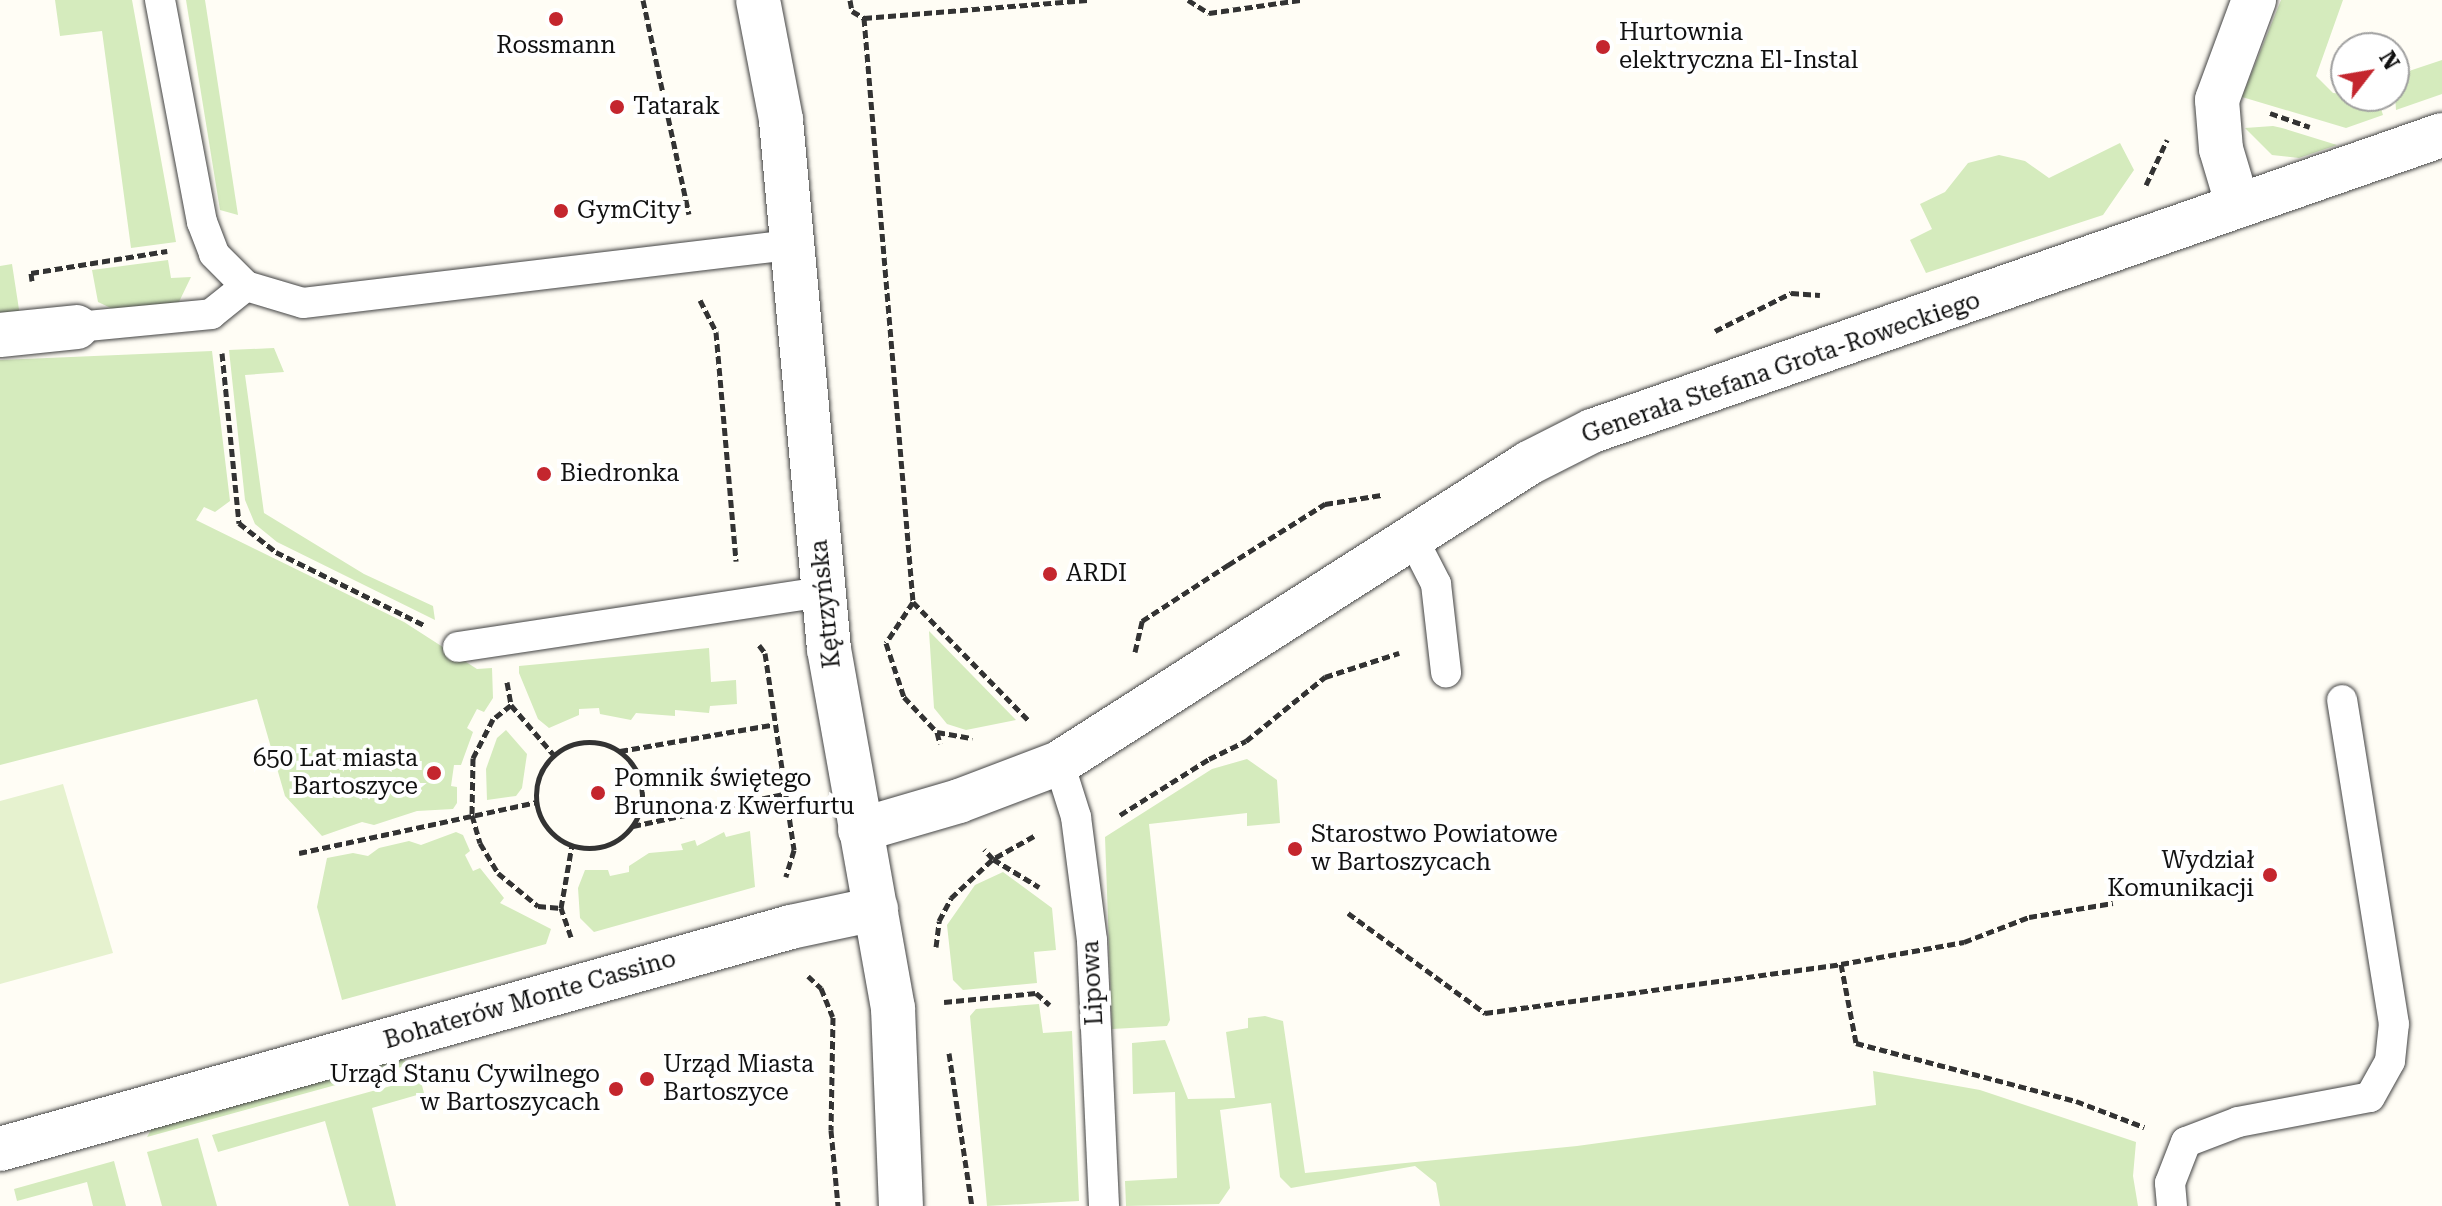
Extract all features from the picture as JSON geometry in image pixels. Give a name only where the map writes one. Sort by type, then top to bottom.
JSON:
[{"type":"street","name":"Kętrzyńska","points":[[758,0],[781,120],[795,244],[823,592],[860,830],[893,1008],[901,1206]]},
{"type":"street","points":[[2238,206],[2221,149],[2217,100],[2254,0]]},
{"type":"street","name":"Generała Stefana Grota-Roweckiego","points":[[860,830],[959,801],[1059,763],[1412,537],[1592,431],[2442,135]]},
{"type":"street","points":[[0,335],[77,327]]},
{"type":"street","name":"Bohaterów Monte Cassino","points":[[0,1149],[791,927],[876,909]]},
{"type":"lane","points":[[160,0],[202,222],[214,254],[246,286],[303,303],[795,244]]},
{"type":"lane","points":[[77,327],[211,314],[246,286]]},
{"type":"lane","points":[[1412,537],[1436,584],[1446,672]]},
{"type":"lane","points":[[458,647],[739,601],[823,592]]},
{"type":"lane","points":[[2172,1206],[2170,1183],[2186,1142],[2238,1122],[2370,1097],[2390,1061],[2394,1024],[2342,700]]},
{"type":"lane","name":"Lipowa","points":[[1059,763],[1076,817],[1086,902],[1095,1009],[1104,1206]]},
{"type":"path","points":[[643,0],[691,222]]},
{"type":"path","points":[[850,0],[852,11],[864,18],[1090,0]]},
{"type":"path","points":[[1188,0],[1209,13],[1300,0]]},
{"type":"path","points":[[864,18],[913,602],[886,643],[904,697],[937,732],[940,744]]},
{"type":"path","points":[[2139,199],[2170,133]]},
{"type":"path","points":[[141,255],[152,253]]},
{"type":"path","points":[[699,293],[700,305],[716,332],[742,624],[765,653],[771,725],[794,850],[781,891]]},
{"type":"path","points":[[1701,338],[1791,293],[1838,297]]},
{"type":"path","points":[[211,314],[221,342],[239,523],[276,552],[408,615],[458,647]]},
{"type":"path","points":[[1134,659],[1142,621],[1325,504],[1384,494]]},
{"type":"path","points":[[913,602],[1032,724],[1022,728]]},
{"type":"path","points":[[935,962],[939,921],[951,898],[993,859],[1076,817],[1105,825],[1209,759],[1246,741],[1325,677],[1443,639]]},
{"type":"path","points":[[500,641],[511,705],[554,755]]},
{"type":"path","points":[[511,705],[493,719],[473,758],[472,815],[480,843],[498,873],[538,906],[561,908]]},
{"type":"path","points":[[771,725],[619,751],[586,742],[554,755],[543,769],[537,802],[548,828],[572,845],[605,846],[633,826],[783,794]]},
{"type":"path","points":[[937,732],[979,738]]},
{"type":"path","points":[[619,751],[642,785],[642,806],[633,826]]},
{"type":"path","points":[[299,853],[537,802]]},
{"type":"path","points":[[572,845],[561,908],[574,945]]},
{"type":"path","points":[[984,849],[993,859],[1014,867],[1057,902],[1086,902]]},
{"type":"path","points":[[1348,913],[1485,1013],[1841,964],[1964,942],[2029,917],[2113,903]]},
{"type":"path","points":[[1841,964],[1856,1043],[2076,1101],[2186,1142]]},
{"type":"path","points":[[799,967],[821,988],[833,1017],[831,1130],[838,1206]]},
{"type":"path","points":[[937,989],[940,1015]]},
{"type":"path","points":[[930,1003],[1036,993],[1057,1010],[1095,1009]]},
{"type":"path","points":[[946,1042],[957,1085],[972,1206]]},
{"type":"green space","points":[[55,0],[132,0],[176,242],[131,248],[102,31],[60,36]]},
{"type":"green space","points":[[186,0],[205,0],[238,215],[220,210]]},
{"type":"green space","points":[[2281,0],[2343,0],[2316,76],[2330,90],[2330,112],[2382,112],[2383,115],[2346,128],[2242,97]]},
{"type":"green space","points":[[2442,60],[2442,94],[2410,105],[2410,71]]},
{"type":"green space","points":[[2273,126],[2337,145],[2299,158],[2272,155],[2245,128]]},
{"type":"green space","points":[[2120,143],[2134,170],[2103,215],[1926,273],[1910,240],[1932,229],[1920,204],[1945,192],[1968,163],[1999,155],[2025,161],[2049,178]]},
{"type":"green space","points":[[168,260],[171,278],[191,277],[178,304],[117,311],[98,302],[92,270]]},
{"type":"green space","points":[[12,264],[20,316],[0,317],[0,266]]},
{"type":"green space","points":[[274,348],[284,372],[245,375],[264,513],[364,574],[433,606],[435,620],[277,542],[255,524],[245,500],[229,350]]},
{"type":"green space","points":[[212,351],[230,501],[215,512],[204,507],[196,520],[404,622],[477,669],[492,668],[493,698],[484,712],[477,709],[467,728],[473,732],[461,765],[454,765],[451,786],[457,787],[457,803],[453,809],[417,811],[374,825],[362,822],[322,836],[285,796],[257,699],[0,765],[0,360]]},
{"type":"green space","points":[[929,631],[1016,720],[966,730],[947,724],[934,708]]},
{"type":"green space","points":[[709,648],[711,682],[736,680],[737,704],[710,706],[709,713],[675,710],[675,716],[636,713],[631,720],[600,714],[599,708],[579,709],[579,715],[549,728],[538,719],[519,673],[519,666]]},
{"type":"green space","points":[[506,730],[527,754],[522,788],[516,796],[487,800],[486,769],[497,738]]},
{"type":"green space","points":[[1247,759],[1277,780],[1280,823],[1247,826],[1247,813],[1149,824],[1170,1020],[1167,1026],[1112,1029],[1105,837],[1212,769]]},
{"type":"green space","points":[[63,784],[113,953],[0,984],[0,801]]},
{"type":"green space","points":[[750,831],[755,887],[594,932],[580,918],[578,888],[585,870],[608,870],[610,876],[629,872],[629,866],[649,853],[683,850],[681,844],[695,840],[697,846],[724,832],[726,837]]},
{"type":"green space","points":[[456,832],[463,835],[470,851],[465,855],[473,871],[480,868],[504,898],[500,903],[551,929],[546,944],[342,1000],[317,907],[327,858],[353,853],[368,856],[379,848],[409,841],[421,845]]},
{"type":"green space","points":[[1003,872],[1052,908],[1056,950],[1034,952],[1037,983],[963,990],[953,980],[947,925],[975,885]]},
{"type":"green space","points":[[1039,1004],[1043,1033],[1072,1031],[1079,1201],[987,1206],[970,1016],[976,1009]]},
{"type":"green space","points":[[1265,1016],[1283,1021],[1305,1173],[1577,1146],[1876,1105],[1873,1071],[1980,1090],[2136,1142],[2133,1176],[2138,1206],[1440,1206],[1436,1183],[1415,1166],[1291,1188],[1280,1177],[1271,1103],[1220,1110],[1230,1188],[1219,1204],[1126,1206],[1125,1181],[1177,1178],[1175,1092],[1133,1094],[1132,1043],[1165,1040],[1188,1099],[1235,1098],[1226,1032],[1248,1028],[1248,1018]]},
{"type":"green space","points":[[399,1058],[412,1064],[147,1137],[152,1128]]},
{"type":"green space","points":[[420,1078],[424,1093],[372,1108],[396,1206],[349,1206],[325,1121],[218,1152],[212,1135]]},
{"type":"green space","points":[[198,1138],[217,1206],[162,1206],[147,1152]]},
{"type":"green space","points":[[114,1161],[126,1206],[93,1206],[87,1182],[17,1201],[14,1189]]},
{"type":"place","name":"Rossmann","points":[[556,19]]},
{"type":"place","name":"Hurtownia elektryczna El-Instal","points":[[1603,47]]},
{"type":"place","name":"Tatarak","points":[[617,107]]},
{"type":"place","name":"GymCity","points":[[561,211]]},
{"type":"place","name":"Biedronka","points":[[544,474]]},
{"type":"place","name":"ARDI","points":[[1050,574]]},
{"type":"place","name":"650 Lat miasta Bartoszyce","points":[[434,773]]},
{"type":"place","name":"Pomnik świętego Brunona z Kwerfurtu","points":[[598,793]]},
{"type":"place","name":"Starostwo Powiatowe w Bartoszycach","points":[[1295,849]]},
{"type":"place","name":"Wydział Komunikacji","points":[[2270,875]]},
{"type":"place","name":"Urząd Miasta Bartoszyce","points":[[647,1079]]},
{"type":"place","name":"Urząd Stanu Cywilnego w Bartoszycach","points":[[616,1089]]}]
